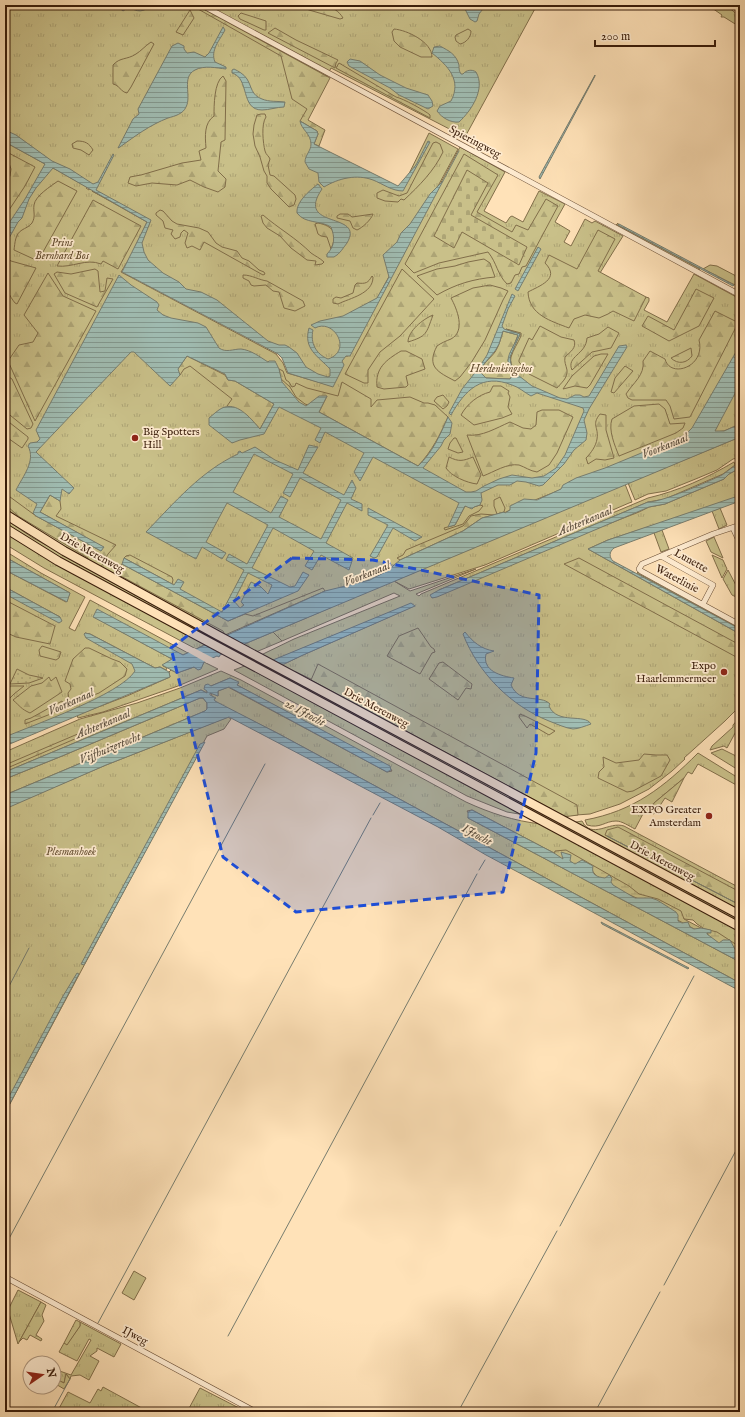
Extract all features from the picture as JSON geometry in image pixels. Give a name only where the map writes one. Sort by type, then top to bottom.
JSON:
[{"type":"highway","name":"Drie Merenweg","points":[[5,514],[64,551],[219,636],[740,915]]},
{"type":"highway","name":"Drie Merenweg","points":[[5,528],[58,561],[208,640],[740,927]]},
{"type":"street","name":"Spieringweg","points":[[202,5],[740,295]]},
{"type":"street","name":"Waterlinie","points":[[740,525],[713,534],[642,564],[640,568],[641,571],[740,625]]},
{"type":"street","points":[[733,528],[740,543]]},
{"type":"street","name":"Lunette","points":[[661,556],[713,585],[702,604]]},
{"type":"street","name":"IJweg","points":[[5,1277],[256,1412]]},
{"type":"highlighted area","points":[[292,558],[373,560],[539,595],[536,753],[503,892],[296,912],[223,857],[171,648]]},
{"type":"green space","points":[[5,5],[537,5],[465,137],[331,68],[304,123],[313,134],[313,147],[401,190],[429,133],[458,149],[346,356],[348,356],[460,147],[505,172],[484,211],[506,223],[512,216],[523,222],[539,191],[565,204],[555,222],[570,231],[564,242],[571,246],[585,219],[592,223],[595,221],[623,236],[600,273],[645,299],[646,297],[649,298],[644,310],[667,322],[694,274],[740,299],[740,424],[724,431],[714,432],[717,427],[510,510],[383,574],[410,591],[476,569],[416,594],[419,596],[648,498],[670,492],[692,483],[734,462],[735,465],[723,474],[665,499],[648,502],[439,590],[649,507],[665,504],[724,479],[729,474],[740,468],[740,497],[608,540],[588,549],[740,634],[740,706],[672,771],[649,789],[620,804],[590,814],[562,816],[311,679],[296,672],[283,669],[261,655],[294,639],[400,596],[394,593],[282,641],[273,632],[332,607],[224,636],[55,541],[5,508],[5,142],[87,187],[86,188],[89,190],[91,187],[5,138]],"holes":[[[92,191],[150,222],[128,266],[323,380],[337,373],[332,386],[287,373],[283,363],[276,354],[121,272],[131,256],[147,222]],[[411,604],[414,606],[284,664],[274,660]]]},
{"type":"green space","points":[[191,5],[196,5],[330,78],[308,120],[325,130],[319,146],[314,144],[318,134],[317,131],[300,121],[307,109],[292,99],[281,56]]},
{"type":"green space","points":[[305,5],[326,6],[336,10],[343,18],[340,19],[309,10]]},
{"type":"green space","points":[[714,5],[726,5],[740,17],[740,27],[724,17],[721,17],[722,15],[712,8]]},
{"type":"green space","points":[[190,10],[194,18],[183,35],[176,32]]},
{"type":"green space","points":[[241,13],[266,21],[266,30],[240,19],[238,16]]},
{"type":"green space","points":[[275,28],[338,60],[335,68],[268,33]]},
{"type":"green space","points":[[394,29],[412,34],[418,38],[428,46],[432,57],[421,57],[400,47],[394,41],[392,32]]},
{"type":"green space","points":[[468,29],[471,31],[469,37],[466,41],[460,44],[456,41],[456,35]]},
{"type":"green space","points":[[151,42],[154,44],[127,93],[113,84],[113,65],[118,61],[136,54]]},
{"type":"green space","points":[[339,63],[396,97],[424,111],[430,115],[430,118],[336,68]]},
{"type":"green space","points":[[223,76],[226,81],[225,140],[221,142],[218,171],[226,179],[225,187],[218,192],[190,180],[177,185],[152,183],[136,186],[128,183],[130,177],[182,163],[201,160],[199,151],[206,148],[205,134],[208,122],[214,116],[216,89],[220,79]]},
{"type":"green space","points":[[265,114],[266,117],[263,124],[263,139],[265,152],[270,159],[268,165],[270,175],[274,176],[295,195],[296,199],[294,205],[289,207],[267,183],[267,176],[255,146],[253,134],[254,125],[257,115]]},
{"type":"green space","points":[[77,141],[85,142],[90,146],[93,150],[89,155],[81,150],[73,148],[72,144]]},
{"type":"green space","points":[[436,142],[440,144],[443,152],[431,172],[410,195],[404,200],[401,199],[398,202],[385,201],[377,198],[377,193],[383,190],[399,196],[407,193],[433,143]]},
{"type":"green space","points":[[5,151],[35,167],[25,186],[5,216],[5,184],[10,176],[11,169],[9,163],[5,160]]},
{"type":"green space","points":[[464,154],[498,175],[477,212],[512,232],[516,225],[528,230],[546,199],[558,206],[526,266],[522,267],[519,274],[515,275],[511,283],[507,284],[504,280],[488,252],[439,263],[414,273],[405,264]]},
{"type":"green space","points":[[467,170],[488,183],[471,215],[527,247],[519,265],[462,232],[454,248],[434,236]]},
{"type":"green space","points":[[58,181],[77,191],[38,261],[14,250],[16,239],[20,232],[32,223],[34,216],[34,205],[37,198]]},
{"type":"green space","points":[[93,200],[141,226],[118,269],[103,261],[101,264],[90,262],[68,266],[57,266]]},
{"type":"green space","points":[[160,210],[177,224],[199,228],[208,232],[216,243],[222,247],[237,251],[242,258],[249,261],[265,274],[263,275],[204,242],[200,250],[192,246],[187,248],[185,243],[188,233],[184,230],[180,237],[175,239],[171,234],[173,230],[165,228],[163,221],[156,215],[156,213]]},
{"type":"green space","points":[[340,214],[348,214],[352,217],[373,214],[366,224],[357,230],[353,228],[350,221],[337,218]]},
{"type":"green space","points":[[263,215],[324,262],[322,264],[315,265],[316,261],[307,260],[291,248],[280,236],[267,228],[263,223],[261,216]]},
{"type":"green space","points":[[318,223],[331,228],[333,231],[334,239],[331,249],[327,237],[318,234],[315,224]]},
{"type":"green space","points":[[618,223],[618,225],[700,269],[698,270],[616,225]]},
{"type":"green space","points":[[598,230],[615,239],[598,271],[646,297],[634,321],[613,311],[599,318],[585,315],[574,319],[569,328],[548,320],[537,312],[532,306],[529,300],[528,292],[550,278],[551,273],[545,263],[549,255],[577,269]]},
{"type":"green space","points":[[5,257],[11,261],[36,268],[17,304],[8,292],[5,276]]},
{"type":"green space","points":[[484,259],[490,263],[495,277],[465,283],[437,295],[417,276],[437,269]]},
{"type":"green space","points":[[710,265],[717,266],[738,277],[739,280],[737,286],[703,269]]},
{"type":"green space","points":[[95,269],[98,271],[100,292],[105,291],[107,278],[113,279],[97,307],[65,293],[54,274],[57,272],[71,274]]},
{"type":"green space","points":[[402,269],[434,299],[400,336],[380,352],[368,370],[368,383],[364,383],[345,374]]},
{"type":"green space","points":[[48,273],[63,296],[96,311],[35,421],[8,361],[19,345],[33,342],[38,333],[24,315]]},
{"type":"green space","points":[[243,275],[267,281],[303,301],[305,306],[295,311],[284,308],[279,292],[273,291],[266,285],[251,285],[249,281],[243,278]]},
{"type":"green space","points":[[372,276],[372,283],[369,288],[360,295],[338,304],[333,303],[333,299],[336,297],[341,298],[353,293],[357,283],[366,282]]},
{"type":"green space","points":[[490,285],[508,291],[485,340],[471,363],[455,381],[439,372],[433,364],[434,353],[437,346],[451,339],[458,331],[458,314],[451,298],[473,288]]},
{"type":"green space","points":[[696,289],[714,298],[699,326],[669,341],[642,326],[648,316],[674,330]]},
{"type":"green space","points":[[715,311],[739,323],[690,417],[674,419],[670,406],[666,400],[632,400],[628,398],[626,394],[638,379],[642,371],[643,361],[650,351],[665,359],[668,365],[673,368],[680,369],[693,363],[700,349],[699,340]]},
{"type":"green space","points":[[433,315],[425,333],[419,338],[408,342],[410,334],[413,330],[425,319]]},
{"type":"green space","points":[[540,326],[561,337],[574,340],[575,343],[574,348],[565,357],[567,373],[564,380],[557,388],[529,374],[519,362],[529,338],[532,340]]},
{"type":"green space","points":[[608,327],[619,333],[611,348],[592,352],[572,370],[572,361],[586,344],[587,338],[599,334]]},
{"type":"green space","points":[[506,329],[521,333],[511,357],[511,353],[520,334]]},
{"type":"green space","name":"Herdenkingsbos","points":[[503,331],[518,335],[508,360],[513,374],[510,379],[486,378],[481,373],[484,364],[496,350]]},
{"type":"green space","points":[[691,348],[692,356],[685,362],[677,362],[671,358]]},
{"type":"green space","points":[[401,351],[406,351],[422,359],[425,369],[406,376],[408,385],[406,387],[384,389],[377,387],[378,375],[383,365],[386,361]]},
{"type":"green space","points":[[608,354],[587,388],[575,386],[563,389],[572,376],[594,356]]},
{"type":"green space","points":[[187,356],[225,375],[228,380],[235,381],[274,404],[260,429],[245,414],[237,409],[227,406],[232,399],[190,366],[184,369],[180,375],[177,370]]},
{"type":"green space","points":[[625,366],[633,371],[614,393],[611,392],[615,378]]},
{"type":"green space","points":[[279,369],[283,371],[286,380],[292,387],[295,386],[296,383],[307,388],[338,396],[342,382],[371,399],[371,407],[377,400],[410,397],[424,403],[435,405],[448,417],[435,443],[418,466],[319,412],[327,396],[308,405],[305,404],[296,397],[290,387],[280,378]]},
{"type":"green space","points":[[9,377],[12,379],[33,424],[31,428],[27,429],[5,411],[5,385]]},
{"type":"green space","points":[[493,386],[501,386],[509,391],[508,393],[510,397],[508,407],[512,414],[474,425],[461,415],[463,411],[477,398],[490,392]]},
{"type":"green space","points":[[443,395],[449,402],[443,409],[434,401],[437,397]]},
{"type":"green space","points":[[659,404],[665,409],[670,424],[685,423],[683,428],[676,433],[619,456],[611,433],[612,419],[634,406]]},
{"type":"green space","points":[[542,410],[559,410],[573,417],[557,453],[549,465],[537,472],[519,465],[510,465],[483,476],[467,435],[478,435],[510,422],[523,428],[531,429],[536,425],[537,412]]},
{"type":"green space","points":[[600,414],[606,415],[606,430],[614,458],[605,460],[596,459],[588,464],[586,458],[590,454],[596,442],[596,421]]},
{"type":"green space","points":[[5,419],[28,437],[22,448],[5,436]]},
{"type":"green space","points":[[740,437],[740,457],[733,459],[717,470],[698,478],[666,491],[648,494],[635,500],[628,483]]},
{"type":"green space","points":[[454,438],[456,438],[463,452],[458,453],[448,449]]},
{"type":"green space","points":[[449,457],[456,460],[461,460],[473,457],[481,475],[477,484],[460,479],[448,471],[446,468]]},
{"type":"green space","points":[[625,484],[632,502],[485,565],[409,589],[394,581]]},
{"type":"green space","points":[[6,494],[36,516],[101,551],[103,547],[40,512],[50,495],[60,501],[61,509],[56,516],[116,545],[108,554],[100,569],[87,561],[88,558],[18,516],[5,504]]},
{"type":"green space","points":[[500,497],[505,508],[504,512],[497,514],[494,506],[494,500]]},
{"type":"green space","points":[[480,505],[483,506],[479,511],[469,516],[463,524],[445,530],[444,528],[455,525],[465,506],[474,507]]},
{"type":"green space","points":[[720,508],[727,525],[719,529],[712,511]]},
{"type":"green space","points":[[481,514],[494,515],[482,518],[463,531],[400,560],[397,558],[403,555],[406,550],[463,526],[471,516]]},
{"type":"green space","points":[[5,519],[33,538],[219,638],[213,641],[43,549],[5,524]]},
{"type":"green space","points":[[662,530],[669,549],[661,552],[654,533]]},
{"type":"green space","points":[[5,531],[206,644],[196,649],[44,568],[5,544]]},
{"type":"green space","points":[[714,537],[723,558],[711,552],[706,541]]},
{"type":"green space","points":[[5,551],[85,597],[69,628],[75,631],[90,600],[188,653],[183,655],[94,617],[172,659],[163,666],[167,668],[166,670],[160,667],[155,668],[90,634],[85,633],[144,668],[113,694],[5,740],[5,594],[60,617],[5,587],[5,570],[66,602],[70,593],[5,557]]},
{"type":"green space","points":[[130,555],[172,577],[172,584],[124,558]]},
{"type":"green space","points":[[712,555],[723,560],[727,569],[722,578]]},
{"type":"green space","points":[[579,558],[740,645],[740,659],[564,564]]},
{"type":"green space","points":[[122,564],[228,621],[245,614],[253,616],[323,588],[325,591],[225,635],[223,631],[117,574]]},
{"type":"green space","points":[[728,570],[740,593],[740,599],[732,595],[723,579]]},
{"type":"green space","points":[[638,572],[740,627],[740,629],[637,573]]},
{"type":"green space","points":[[5,600],[55,626],[50,644],[16,637],[5,632]]},
{"type":"green space","points":[[418,628],[435,652],[432,653],[420,674],[387,656],[399,636]]},
{"type":"green space","points":[[273,632],[282,641],[256,652],[242,645]]},
{"type":"green space","points":[[42,646],[61,652],[59,658],[56,660],[40,656],[39,650]]},
{"type":"green space","points":[[236,647],[740,918],[740,924],[230,650]]},
{"type":"green space","points":[[85,648],[89,648],[120,662],[127,669],[125,676],[99,693],[73,703],[69,699],[68,693],[71,689],[70,684],[65,681],[73,659]]},
{"type":"green space","points":[[204,662],[218,669],[178,686],[103,712],[78,718],[77,715],[127,696],[170,677],[169,672],[171,670],[177,673],[194,667],[198,669],[201,668]]},
{"type":"green space","points":[[443,662],[472,684],[471,689],[466,688],[458,700],[429,679],[439,663]]},
{"type":"green space","points":[[318,664],[577,805],[578,815],[563,817],[555,811],[311,680]]},
{"type":"green space","points":[[247,665],[525,815],[507,812],[467,796],[234,670]]},
{"type":"green space","points":[[17,669],[29,675],[43,678],[29,683],[10,684]]},
{"type":"green space","points":[[221,671],[241,680],[466,802],[502,816],[541,824],[740,930],[740,950],[730,940],[718,938],[693,920],[684,919],[639,894],[597,876],[593,873],[593,866],[563,859],[472,810],[467,811],[469,814],[468,818],[740,962],[740,983],[279,734],[215,702],[210,692],[218,696],[218,691],[228,687],[387,772],[392,771],[390,768],[237,685],[239,683],[230,678],[211,686],[207,693],[201,690],[5,772],[5,752],[80,719],[137,703],[180,688]]},
{"type":"green space","points":[[49,677],[51,681],[56,677],[62,692],[30,713],[13,700],[31,686],[42,683]]},
{"type":"green space","points":[[10,686],[24,686],[10,698],[5,697],[5,692],[9,690]]},
{"type":"green space","points":[[203,698],[207,703],[207,709],[205,711],[5,795],[5,779]]},
{"type":"green space","points":[[62,701],[66,708],[25,724],[25,720]]},
{"type":"green space","points":[[520,714],[555,731],[549,735],[530,724],[527,728],[519,717]]},
{"type":"green space","name":"Plesmanhoek","points":[[228,717],[231,719],[224,729],[207,736],[5,1113],[5,808],[106,765]]},
{"type":"green space","points":[[740,717],[740,724],[727,748],[724,746],[710,750],[712,746],[733,727]]},
{"type":"green space","points":[[80,733],[77,738],[5,769],[5,765]]},
{"type":"green space","points":[[722,749],[740,758],[740,771],[711,753]]},
{"type":"green space","points":[[698,753],[740,779],[740,787],[698,764],[692,774],[688,772],[684,778],[654,803],[652,808],[657,810],[654,814],[645,810],[635,829],[618,821],[595,826],[587,825],[585,820],[619,811],[647,796],[673,777]]},
{"type":"green space","points":[[644,754],[667,755],[670,760],[661,776],[633,791],[627,792],[598,778],[599,772],[604,767],[603,757],[616,763],[639,760]]},
{"type":"green space","points":[[684,778],[672,802],[665,798],[657,810],[652,808],[654,803]]},
{"type":"green space","points":[[582,821],[586,826],[596,830],[618,825],[624,826],[740,888],[740,910],[571,823]]},
{"type":"green space","points":[[618,827],[740,892],[740,905],[605,835],[607,830]]},
{"type":"green space","points":[[566,850],[629,886],[639,894],[658,899],[681,911],[684,919],[701,928],[717,932],[740,947],[740,953],[737,954],[725,948],[712,940],[707,933],[694,929],[598,878],[590,868],[579,867],[554,855],[555,851]]},
{"type":"green space","points":[[134,1271],[146,1278],[134,1300],[122,1293]]},
{"type":"green space","points":[[18,1290],[41,1302],[18,1344],[8,1310]]},
{"type":"green space","points":[[41,1302],[46,1305],[42,1315],[44,1321],[36,1335],[42,1339],[41,1341],[30,1335],[27,1340],[23,1338],[19,1342]]},
{"type":"green space","points":[[76,1320],[80,1322],[80,1326],[67,1345],[64,1343]]},
{"type":"green space","points":[[80,1322],[121,1344],[114,1357],[97,1348],[97,1351],[90,1356],[99,1361],[89,1380],[80,1375],[71,1376],[70,1379],[66,1374],[64,1383],[62,1382],[62,1372],[71,1375],[91,1340],[89,1339],[77,1361],[59,1352],[64,1343],[67,1344],[80,1326]]},
{"type":"green space","points":[[66,1374],[70,1379],[64,1389],[62,1388],[62,1382],[64,1383]]},
{"type":"green space","points":[[103,1387],[149,1412],[57,1412],[68,1392],[90,1403],[98,1389],[101,1391]]},
{"type":"green space","points":[[200,1388],[239,1408],[237,1412],[187,1412]]},
{"type":"water","points":[[116,5],[150,5],[148,8],[140,11],[129,7],[123,11]]},
{"type":"water","points":[[457,5],[486,5],[475,22],[470,19],[464,7]]},
{"type":"water","points":[[223,27],[225,30],[216,45],[214,58],[215,62],[226,67],[226,69],[206,67],[195,70],[189,77],[188,103],[183,111],[149,127],[118,148],[133,119],[139,114],[138,109],[172,46],[178,43],[184,46],[187,53],[194,52],[205,57],[209,53]]},
{"type":"water","points":[[440,46],[452,53],[456,58],[461,74],[473,70],[476,72],[479,79],[476,99],[468,112],[459,122],[447,120],[437,111],[440,106],[451,101],[455,86],[452,74],[448,68],[432,53],[434,47]]},
{"type":"water","points":[[350,59],[360,61],[380,75],[406,88],[428,95],[433,106],[428,109],[399,95],[390,88],[349,66],[347,62]]},
{"type":"water","points":[[234,69],[246,77],[252,90],[258,97],[267,101],[285,102],[284,107],[265,110],[255,109],[248,100],[244,87],[238,76],[232,73],[232,70]]},
{"type":"water","points":[[595,76],[540,179],[540,175]]},
{"type":"water","points":[[300,121],[317,131],[318,134],[314,144],[398,186],[416,165],[428,141],[430,142],[403,191],[395,190],[373,180],[361,177],[342,179],[324,187],[319,182],[318,173],[309,169],[305,162],[310,149],[311,140],[302,127]]},
{"type":"water","points":[[5,130],[16,135],[52,161],[70,169],[93,184],[98,182],[113,154],[114,155],[96,190],[151,220],[142,243],[148,260],[163,273],[179,282],[186,289],[201,292],[217,300],[268,341],[289,347],[297,353],[306,367],[318,374],[328,377],[330,376],[330,369],[316,356],[310,347],[308,341],[309,328],[313,330],[312,339],[317,351],[328,359],[335,355],[339,349],[340,343],[334,331],[322,326],[315,328],[311,325],[320,321],[343,316],[377,298],[389,277],[383,255],[397,242],[401,233],[410,224],[430,194],[443,181],[350,356],[346,356],[342,361],[344,365],[333,387],[288,373],[282,358],[278,354],[122,272],[147,222],[53,168],[36,188],[29,199],[22,218],[18,222],[8,240],[5,242],[5,229],[25,199],[45,164],[5,142]]},
{"type":"water","points":[[318,184],[322,189],[316,202],[317,210],[323,216],[347,227],[350,233],[347,243],[340,253],[334,257],[327,257],[327,254],[332,248],[334,241],[331,227],[322,223],[304,219],[297,213],[297,209],[301,201],[307,193]]},
{"type":"water","points":[[619,224],[734,285],[733,286],[618,225]]},
{"type":"water","points":[[538,247],[541,249],[518,291],[515,289]]},
{"type":"water","points":[[119,275],[131,285],[157,302],[159,305],[157,310],[163,315],[198,323],[206,327],[219,348],[227,351],[241,349],[255,354],[268,362],[275,361],[279,369],[282,382],[299,402],[306,406],[319,396],[327,396],[319,412],[418,466],[432,449],[448,417],[452,423],[450,434],[423,468],[466,492],[476,491],[499,479],[512,475],[532,478],[544,476],[556,468],[565,455],[584,411],[583,408],[537,393],[531,396],[515,386],[492,381],[476,386],[469,391],[456,406],[451,415],[449,413],[462,389],[487,355],[512,294],[515,296],[508,309],[502,326],[504,329],[520,334],[510,357],[511,365],[514,372],[532,386],[560,398],[567,399],[575,395],[584,397],[589,396],[619,346],[626,345],[627,347],[589,409],[584,420],[587,433],[586,440],[574,450],[564,464],[543,485],[539,486],[517,481],[510,485],[498,485],[481,493],[482,500],[480,505],[472,509],[465,506],[455,525],[448,527],[459,503],[373,457],[360,481],[354,472],[364,453],[325,432],[320,443],[315,440],[321,428],[279,407],[264,434],[232,443],[209,425],[209,418],[223,408],[230,406],[235,407],[245,413],[260,429],[274,404],[235,381],[228,380],[225,374],[187,356],[178,369],[180,375],[170,386],[134,352],[131,352],[36,452],[74,488],[69,494],[62,489],[60,501],[50,495],[40,512],[104,547],[101,551],[36,516],[33,513],[37,504],[16,490],[30,463],[30,452],[28,446],[30,443],[37,442],[40,439],[36,430]],"holes":[[[503,331],[518,335],[508,358],[512,373],[510,379],[486,378],[481,373],[481,369],[495,351]]]},
{"type":"water","name":"Voorkanaal","points":[[740,345],[740,384],[715,431],[724,431],[740,424],[740,437],[230,650],[219,657],[217,656],[204,662],[201,669],[198,670],[194,667],[177,673],[162,665],[172,659],[93,617],[97,609],[183,655],[325,591],[370,580],[387,571],[400,560],[463,531],[482,518],[505,513],[510,510],[510,506],[524,499],[537,500],[561,489],[563,485],[576,478],[605,468],[685,435],[692,428]]},
{"type":"water","points":[[309,445],[318,447],[303,473],[344,495],[352,480],[356,488],[351,499],[362,504],[362,511],[347,503],[326,543],[353,558],[349,570],[321,555],[312,570],[305,566],[314,551],[273,528],[252,568],[290,587],[295,586],[303,572],[309,575],[298,591],[228,621],[122,564],[124,558],[174,585],[178,579],[184,582],[180,589],[222,612],[244,570],[226,560],[229,554],[247,564],[268,525],[227,503],[206,542],[226,553],[222,559],[202,547],[196,559],[146,532],[189,488],[212,469],[238,454],[240,451],[242,453],[255,447],[275,460],[298,470]],"holes":[[[254,454],[293,474],[283,493],[290,497],[300,478],[341,500],[321,539],[279,517],[288,500],[281,496],[271,513],[233,492]],[[248,573],[272,585],[268,594],[260,586],[251,582],[241,602],[244,605],[240,608],[234,601]]]},
{"type":"water","points":[[740,463],[740,468],[729,474],[724,479],[665,504],[649,507],[437,597],[432,598],[430,595],[648,502],[664,499],[696,487],[722,475]]},
{"type":"water","points":[[735,497],[740,497],[740,501],[614,548],[610,554],[613,561],[740,629],[740,634],[588,549],[608,540]]},
{"type":"water","points":[[368,508],[422,537],[415,541],[393,528],[377,557],[374,558],[370,556],[388,525],[368,515]]},
{"type":"water","points":[[5,557],[70,593],[67,602],[5,570]]},
{"type":"water","points":[[5,587],[60,617],[62,621],[59,623],[5,594]]},
{"type":"water","points":[[411,603],[415,606],[284,664],[280,664],[273,660]]},
{"type":"water","points":[[465,632],[471,639],[485,649],[494,651],[486,654],[487,665],[498,674],[514,678],[511,685],[519,695],[546,701],[550,704],[549,706],[553,712],[558,715],[583,719],[591,724],[575,729],[567,728],[535,715],[522,707],[497,686],[477,662],[463,634]]},
{"type":"water","points":[[85,633],[90,634],[155,668],[160,667],[169,672],[170,677],[5,746],[5,737],[95,699],[112,690],[126,680],[135,671],[132,664],[86,638]]},
{"type":"water","points":[[230,678],[239,682],[237,685],[390,766],[391,770],[387,772],[229,687],[218,691],[218,696],[210,693],[210,695],[216,698],[214,699],[215,701],[279,734],[740,983],[740,991],[486,855],[438,827],[229,717],[106,765],[5,809],[5,795],[205,711],[207,709],[207,703],[203,698],[200,698],[5,779],[5,772],[201,690],[207,693],[204,689],[205,685],[208,684],[211,686]]},
{"type":"water","points":[[205,742],[84,965],[81,964],[200,744]]},
{"type":"water","points":[[472,810],[563,859],[561,852],[571,855],[570,861],[575,864],[582,860],[593,866],[593,872],[595,875],[605,878],[609,875],[612,878],[611,882],[613,885],[635,898],[651,898],[657,900],[676,912],[678,915],[678,921],[682,923],[688,922],[690,927],[694,929],[701,928],[711,930],[711,933],[707,934],[719,943],[723,940],[730,940],[736,951],[740,954],[740,962],[468,818],[468,812]]},
{"type":"water","points":[[601,922],[689,968],[688,969],[602,924]]},
{"type":"water","points":[[77,973],[79,974],[5,1113],[5,1104]]},
{"type":"pier","points":[[194,648],[215,659],[207,663],[186,651]]},
{"type":"waterway","points":[[443,181],[459,151]]},
{"type":"waterway","points":[[5,1246],[265,764]]},
{"type":"waterway","points":[[373,815],[380,803]]},
{"type":"waterway","points":[[98,1323],[371,818]]},
{"type":"waterway","points":[[607,836],[740,905]]},
{"type":"waterway","points":[[479,870],[485,860]]},
{"type":"waterway","points":[[228,1336],[477,874]]},
{"type":"waterway","points":[[5,994],[29,948]]},
{"type":"waterway","points":[[560,1226],[694,976]]},
{"type":"waterway","points":[[664,1285],[740,1143]]},
{"type":"waterway","points":[[458,1412],[557,1231]]},
{"type":"waterway","points":[[595,1412],[660,1292]]},
{"type":"waterway","points":[[52,1412],[70,1379]]},
{"type":"place","name":"Big Spotters Hill","points":[[135,438]]},
{"type":"place","name":"Expo Haarlemmermeer","points":[[724,672]]},
{"type":"place","name":"EXPO Greater Amsterdam","points":[[709,816]]},
{"type":"park label","name":"Prins Bernhard Bos","points":[[62,249]]},
{"type":"water label","name":"Achterkanaal","points":[[585,521]]},
{"type":"water label","name":"2e IJtocht","points":[[305,713]]},
{"type":"water label","name":"Achterkanaal","points":[[103,724]]},
{"type":"water label","name":"Vijfhuizertocht","points":[[110,748]]},
{"type":"water label","name":"IJtocht","points":[[477,835]]}]
